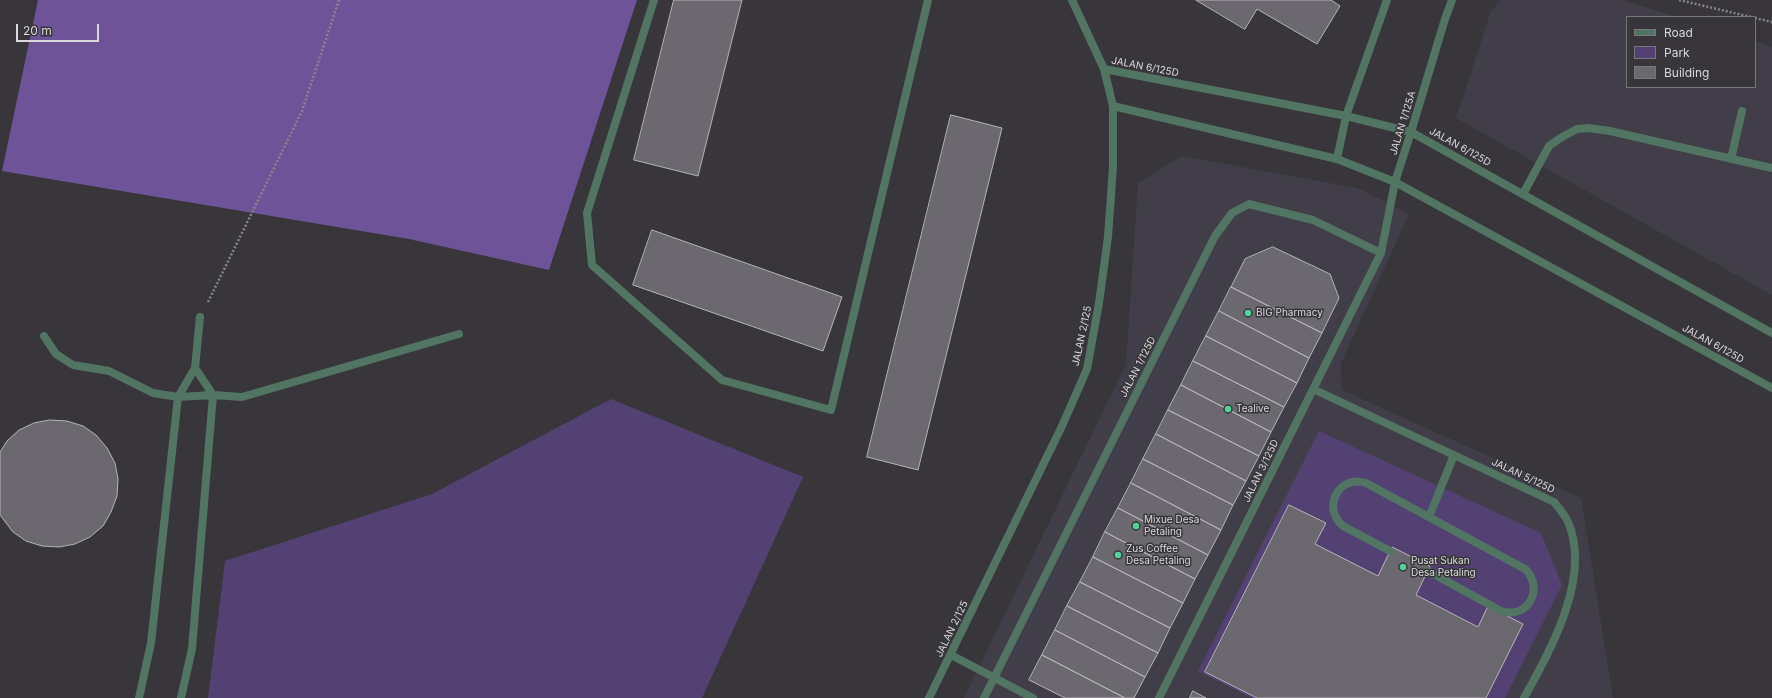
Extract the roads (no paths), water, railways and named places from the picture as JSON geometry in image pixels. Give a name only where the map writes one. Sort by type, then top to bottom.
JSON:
[{"type":"street","points":[[654,0],[587,213],[592,265],[722,380],[831,410],[928,0]]},
{"type":"street","name":"JALAN 2/125","points":[[929,698],[1062,426],[1087,369],[1099,303],[1108,237],[1113,167],[1113,106],[1104,69],[1072,0]]},
{"type":"street","points":[[1337,159],[1346,116],[1387,0]]},
{"type":"street","name":"JALAN 1/125A","points":[[1381,253],[1395,182],[1452,0]]},
{"type":"street","name":"JALAN 6/125D","points":[[1104,69],[1346,116],[1411,132],[1772,333]]},
{"type":"street","name":"JALAN 6/125D","points":[[1113,106],[1337,159],[1395,182],[1772,388]]},
{"type":"street","points":[[1731,159],[1742,111]]},
{"type":"street","points":[[1523,194],[1549,146],[1577,129],[1588,128],[1610,131],[1772,168]]},
{"type":"street","name":"JALAN 1/125D","points":[[994,677],[1215,236],[1232,213],[1249,204],[1313,220],[1381,253]]},
{"type":"street","name":"JALAN 3/125D","points":[[1159,698],[1381,253]]},
{"type":"street","points":[[139,698],[150,643],[178,398],[195,368],[200,317]]},
{"type":"street","points":[[44,336],[56,354],[73,365],[109,371],[153,394],[178,398],[213,395],[242,397],[459,334]]},
{"type":"street","points":[[180,698],[192,649],[213,395],[195,368]]},
{"type":"street","name":"JALAN 5/125D","points":[[1313,389],[1554,502],[1568,522],[1574,546],[1574,576],[1568,606],[1551,650],[1524,698]]},
{"type":"street","points":[[1429,517],[1454,455]]},
{"type":"street","points":[[1390,551],[1337,521],[1333,514],[1332,505],[1338,492],[1343,486],[1354,481],[1366,484],[1429,517],[1525,569],[1534,581],[1534,589],[1532,596],[1524,609],[1508,614],[1428,572]]},
{"type":"street","points":[[951,655],[1033,698]]},
{"type":"street","points":[[984,698],[994,677]]},
{"type":"place","name":"BIG Pharmacy","points":[[1248,313]]},
{"type":"place","name":"Tealive","points":[[1228,409]]},
{"type":"place","name":"Mixue Desa Petaling","points":[[1136,526]]},
{"type":"place","name":"Zus Coffee Desa Petaling","points":[[1118,555]]},
{"type":"place","name":"Pusat Sukan Desa Petaling","points":[[1403,567]]}]
